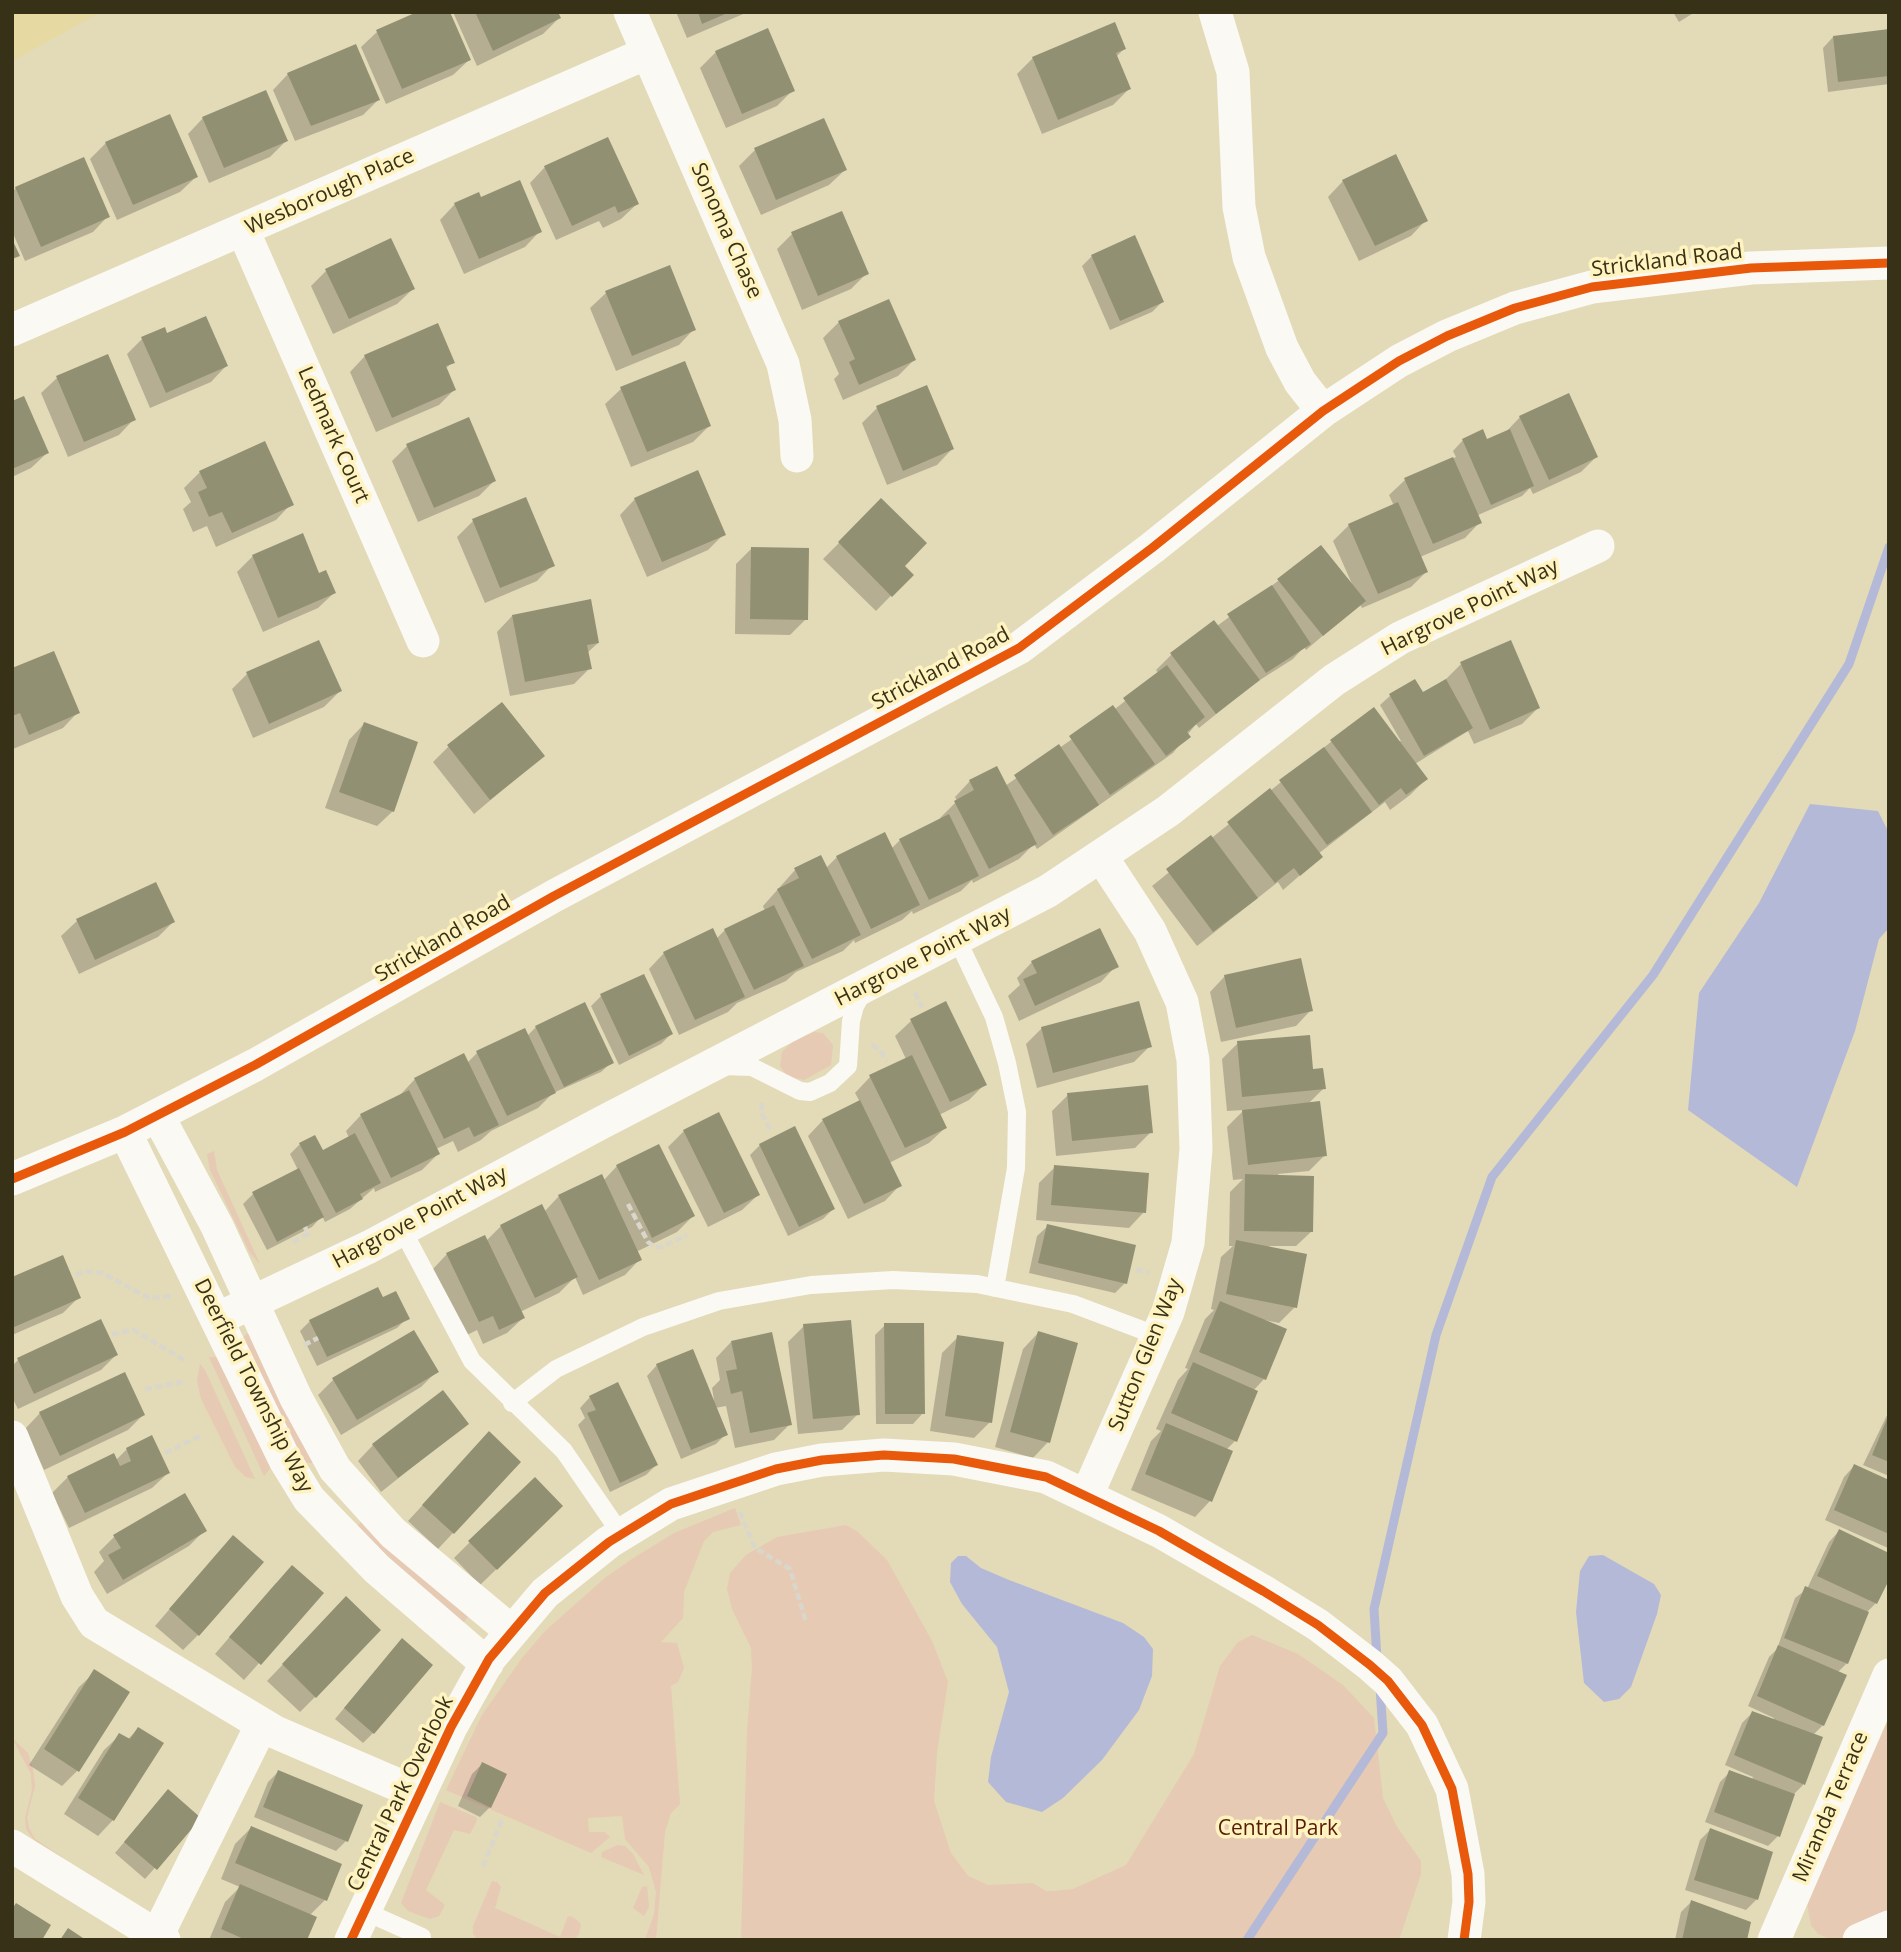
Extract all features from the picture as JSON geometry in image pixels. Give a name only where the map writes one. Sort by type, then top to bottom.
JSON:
[{"type":"street","name":"Sonoma Chase","points":[[630,12],[783,364],[795,420],[797,456]]},
{"type":"street","points":[[1215,12],[1233,72],[1239,207],[1250,257],[1282,348],[1300,382],[1323,411]]},
{"type":"street","name":"Wesborough Place","points":[[12,330],[647,53]]},
{"type":"street","name":"Ledmark Court","points":[[243,230],[423,641]]},
{"type":"street","name":"Strickland Road","points":[[12,1179],[125,1132],[255,1065],[554,896],[1019,648],[1152,548],[1323,411],[1422,349],[1515,308],[1592,287],[1701,272],[1889,263]]},
{"type":"street","name":"Hargrove Point Way","points":[[217,1319],[402,1229],[1048,891],[1168,811],[1334,680],[1400,639],[1598,546]]},
{"type":"street","name":"Sutton Glen Way","points":[[1087,1495],[1168,1312],[1188,1243],[1197,1111],[1191,1040],[1182,1002],[1161,951],[1101,856]]},
{"type":"street","name":"Deerfield Township Way","points":[[158,1116],[199,1235],[217,1319],[285,1460],[319,1511],[377,1569],[487,1664]]},
{"type":"street","name":"Deerfield Township Way","points":[[125,1132],[199,1235],[252,1302],[296,1398],[335,1469],[393,1533],[511,1631]]},
{"type":"street","points":[[12,1437],[80,1602],[93,1623],[262,1724],[419,1794]]},
{"type":"street","name":"Central Park Overlook","points":[[357,1926],[419,1794],[487,1664],[511,1631],[545,1593],[621,1534],[671,1504],[725,1483],[798,1464],[864,1456],[926,1456],[1005,1467],[1046,1477],[1087,1495],[1169,1537],[1264,1591],[1318,1625],[1370,1665],[1413,1713],[1444,1767],[1458,1811],[1468,1874],[1469,1902],[1464,1940]]},
{"type":"street","name":"Miranda Terrace","points":[[1774,1940],[1889,1675]]},
{"type":"street","points":[[12,1846],[159,1939],[262,1724]]},
{"type":"street","points":[[1858,1940],[1889,1927]]},
{"type":"lane","points":[[957,939],[994,1017],[1009,1068],[1017,1112],[1016,1167],[995,1287]]},
{"type":"lane","points":[[702,1070],[739,1065],[764,1073],[789,1088],[810,1092],[820,1089],[840,1076],[848,1066],[855,1006],[860,996],[874,982]]},
{"type":"lane","points":[[402,1229],[472,1360],[512,1403],[564,1451],[621,1534]]},
{"type":"lane","points":[[512,1403],[542,1378],[580,1356],[651,1324],[719,1301],[811,1284],[936,1281],[995,1287],[1073,1304],[1158,1336]]},
{"type":"lane","points":[[357,1926],[422,1937]]},
{"type":"path","points":[[871,1045],[880,1050],[887,1061]]},
{"type":"path","points":[[762,1103],[761,1112],[770,1129]]},
{"type":"path","points":[[628,1203],[648,1242],[655,1247],[662,1247],[687,1235]]},
{"type":"path","points":[[293,1242],[308,1234],[305,1227]]},
{"type":"path","points":[[76,1275],[85,1272],[107,1274],[154,1299],[175,1294]]},
{"type":"path","points":[[112,1334],[134,1330],[184,1360]]},
{"type":"path","points":[[145,1389],[183,1382]]},
{"type":"path","points":[[165,1453],[202,1436]]},
{"type":"path","points":[[737,1504],[755,1548],[790,1569],[806,1622]]},
{"type":"path","points":[[483,1866],[502,1820]]},
{"type":"shaded area","points":[[12,12],[101,12],[12,61]]},
{"type":"green space","points":[[814,1032],[823,1033],[833,1045],[831,1065],[804,1080],[787,1076],[780,1066],[782,1052],[793,1041]]},
{"type":"green space","points":[[214,1151],[217,1170],[260,1264],[250,1253],[210,1170],[207,1154]]},
{"type":"green space","points":[[250,1332],[315,1459],[312,1463],[303,1462],[242,1338]]},
{"type":"green space","points":[[209,1357],[217,1357],[272,1466],[264,1476]]},
{"type":"green space","points":[[200,1364],[255,1479],[246,1477],[235,1467],[201,1399],[197,1381]]},
{"type":"green space","points":[[735,1508],[741,1525],[713,1532],[704,1541],[684,1592],[683,1618],[661,1642],[677,1643],[684,1668],[678,1682],[671,1686],[680,1804],[671,1813],[665,1832],[656,1940],[645,1940],[654,1914],[656,1892],[649,1867],[625,1839],[622,1816],[588,1818],[589,1832],[605,1832],[610,1837],[591,1853],[446,1790],[482,1715],[522,1658],[545,1631],[606,1577],[635,1557],[674,1533]]},
{"type":"green space","points":[[361,1522],[471,1613],[463,1623],[403,1575],[357,1527]]},
{"type":"green space","name":"Central Park","points":[[846,1525],[858,1532],[887,1560],[932,1641],[948,1682],[937,1752],[934,1801],[951,1853],[968,1876],[988,1885],[1033,1883],[1046,1891],[1054,1891],[1073,1889],[1126,1865],[1194,1754],[1220,1666],[1238,1642],[1252,1635],[1298,1654],[1343,1685],[1374,1718],[1383,1798],[1397,1827],[1421,1861],[1421,1874],[1399,1940],[741,1940],[747,1733],[752,1668],[751,1648],[732,1609],[727,1589],[730,1573],[746,1555],[777,1537]]},
{"type":"green space","points":[[1889,1718],[1889,1923],[1850,1940],[1832,1940],[1818,1934],[1811,1925],[1807,1903]]},
{"type":"green space","points":[[12,1738],[28,1753],[33,1769],[35,1786],[27,1817],[29,1828],[35,1839],[62,1857],[61,1859],[37,1844],[26,1829],[25,1818],[32,1790],[31,1774]]},
{"type":"green space","points":[[440,1802],[476,1817],[477,1820],[470,1834],[454,1830],[426,1890],[445,1905],[439,1916],[430,1919],[408,1911],[401,1903]]},
{"type":"green space","points":[[618,1845],[625,1846],[633,1854],[644,1875],[601,1857],[602,1852]]},
{"type":"green space","points":[[492,1881],[501,1887],[495,1908],[560,1937],[568,1916],[573,1917],[581,1924],[579,1934],[574,1940],[478,1940],[473,1934],[473,1926]]},
{"type":"green space","points":[[647,1886],[649,1907],[644,1916],[633,1908],[642,1887]]},
{"type":"water","points":[[1810,804],[1878,811],[1889,833],[1889,928],[1879,939],[1855,1031],[1797,1187],[1688,1110],[1699,993],[1759,903]]},
{"type":"water","points":[[1603,1555],[1654,1584],[1661,1595],[1631,1687],[1619,1699],[1604,1702],[1584,1683],[1576,1612],[1580,1571],[1589,1556]]},
{"type":"water","points":[[958,1556],[966,1556],[981,1568],[1009,1580],[1123,1623],[1144,1637],[1153,1649],[1152,1676],[1139,1710],[1102,1760],[1063,1798],[1042,1812],[1006,1802],[988,1782],[991,1757],[1009,1692],[997,1647],[962,1604],[950,1582],[951,1563]]},
{"type":"building","points":[[417,12],[450,12],[471,60],[402,89],[376,30]]},
{"type":"building","points":[[475,12],[558,12],[561,18],[493,51]]},
{"type":"building","points":[[698,12],[730,12],[702,24]]},
{"type":"building","points":[[1115,22],[1126,49],[1116,53],[1131,89],[1058,120],[1032,57]]},
{"type":"building","points":[[768,28],[795,91],[742,114],[715,51]]},
{"type":"building","points":[[1889,29],[1889,76],[1838,82],[1833,36]]},
{"type":"building","points":[[356,44],[380,100],[311,126],[287,73]]},
{"type":"building","points":[[266,90],[288,141],[224,168],[202,117]]},
{"type":"building","points":[[170,114],[198,177],[133,205],[105,142]]},
{"type":"building","points":[[824,118],[847,170],[776,200],[754,148]]},
{"type":"building","points":[[608,137],[639,204],[618,213],[615,206],[572,226],[544,166]]},
{"type":"building","points":[[1396,154],[1428,221],[1375,246],[1342,180]]},
{"type":"building","points":[[84,157],[110,217],[41,247],[15,187]]},
{"type":"building","points":[[520,180],[542,232],[479,259],[454,203],[479,192],[481,197]]},
{"type":"building","points":[[842,211],[869,274],[818,296],[791,232]]},
{"type":"building","points":[[1135,235],[1164,302],[1120,321],[1091,255]]},
{"type":"building","points":[[391,238],[415,289],[349,319],[325,269]]},
{"type":"building","points":[[12,239],[20,256],[12,259]]},
{"type":"building","points":[[670,265],[696,330],[632,356],[605,291]]},
{"type":"building","points":[[889,299],[916,360],[859,385],[849,362],[855,359],[838,321]]},
{"type":"building","points":[[206,316],[228,366],[166,393],[141,337],[165,327],[167,333]]},
{"type":"building","points":[[438,323],[455,363],[446,366],[456,390],[392,418],[364,355]]},
{"type":"building","points":[[108,354],[136,420],[84,442],[56,376]]},
{"type":"building","points":[[685,361],[711,426],[647,452],[620,387]]},
{"type":"building","points":[[927,385],[954,449],[903,471],[876,406]]},
{"type":"building","points":[[1569,393],[1598,457],[1549,480],[1519,416]]},
{"type":"building","points":[[24,396],[49,453],[12,469],[12,401]]},
{"type":"building","points":[[469,417],[496,481],[434,508],[406,444]]},
{"type":"building","points":[[1483,429],[1487,439],[1510,429],[1534,486],[1491,505],[1462,439]]},
{"type":"building","points":[[265,441],[294,505],[232,533],[222,512],[209,517],[198,492],[207,488],[199,471]]},
{"type":"building","points":[[1453,457],[1482,523],[1433,544],[1404,478]]},
{"type":"building","points":[[698,470],[726,535],[662,562],[634,498]]},
{"type":"building","points":[[526,497],[555,566],[500,588],[472,519]]},
{"type":"building","points":[[881,498],[927,543],[905,566],[914,575],[892,597],[838,542]]},
{"type":"building","points":[[1398,502],[1428,572],[1378,594],[1348,524]]},
{"type":"building","points":[[303,533],[319,573],[326,570],[336,593],[278,618],[252,555]]},
{"type":"building","points":[[1321,545],[1366,601],[1323,636],[1277,579]]},
{"type":"building","points":[[751,547],[809,548],[808,620],[750,619]]},
{"type":"building","points":[[1272,585],[1311,644],[1266,673],[1227,614]]},
{"type":"building","points":[[591,599],[599,643],[587,645],[592,669],[525,682],[512,615]]},
{"type":"building","points":[[1214,620],[1260,680],[1216,714],[1170,653]]},
{"type":"building","points":[[319,640],[342,691],[269,724],[246,672]]},
{"type":"building","points":[[1511,640],[1540,708],[1490,730],[1460,662]]},
{"type":"building","points":[[54,651],[80,713],[29,735],[20,713],[12,716],[12,668]]},
{"type":"building","points":[[1167,665],[1205,717],[1187,732],[1191,737],[1166,756],[1123,698]]},
{"type":"building","points":[[1415,679],[1423,692],[1446,679],[1473,728],[1424,756],[1389,694]]},
{"type":"building","points":[[502,702],[545,756],[490,800],[447,745]]},
{"type":"building","points":[[1113,705],[1155,764],[1110,795],[1069,736]]},
{"type":"building","points":[[1374,707],[1428,779],[1406,795],[1401,788],[1379,805],[1330,740]]},
{"type":"building","points":[[364,722],[418,742],[394,812],[339,792]]},
{"type":"building","points":[[1059,744],[1099,805],[1053,835],[1014,775]]},
{"type":"building","points":[[1324,747],[1372,812],[1327,845],[1279,780]]},
{"type":"building","points":[[997,766],[1037,844],[989,869],[954,801],[974,790],[969,780]]},
{"type":"building","points":[[1270,788],[1323,857],[1300,876],[1294,868],[1275,883],[1227,822]]},
{"type":"building","points":[[949,814],[979,876],[929,900],[899,839]]},
{"type":"building","points":[[885,832],[920,905],[871,929],[836,856]]},
{"type":"building","points":[[1211,835],[1258,898],[1213,932],[1166,869]]},
{"type":"building","points":[[821,855],[861,935],[812,959],[777,889],[799,878],[794,868]]},
{"type":"building","points":[[156,882],[175,922],[95,960],[76,919]]},
{"type":"building","points":[[774,905],[804,966],[754,990],[724,929]]},
{"type":"building","points":[[713,928],[745,997],[695,1020],[663,952]]},
{"type":"building","points":[[1100,928],[1119,967],[1035,1006],[1023,979],[1037,973],[1031,961]]},
{"type":"building","points":[[1301,958],[1313,1011],[1236,1028],[1224,975]]},
{"type":"building","points":[[644,974],[673,1034],[629,1056],[600,994]]},
{"type":"building","points":[[946,1001],[987,1085],[950,1102],[910,1019]]},
{"type":"building","points":[[1139,1001],[1152,1047],[1053,1073],[1041,1027]]},
{"type":"building","points":[[585,1002],[614,1063],[564,1087],[535,1026]]},
{"type":"building","points":[[525,1028],[556,1093],[507,1116],[476,1051]]},
{"type":"building","points":[[1310,1035],[1313,1069],[1323,1068],[1326,1089],[1242,1097],[1237,1041]]},
{"type":"building","points":[[464,1053],[499,1125],[474,1137],[469,1127],[444,1139],[414,1078]]},
{"type":"building","points":[[912,1055],[947,1128],[905,1148],[869,1075]]},
{"type":"building","points":[[1148,1085],[1153,1133],[1072,1141],[1067,1093]]},
{"type":"building","points":[[409,1090],[440,1154],[391,1178],[360,1114]]},
{"type":"building","points":[[860,1100],[902,1186],[864,1204],[822,1119]]},
{"type":"building","points":[[1320,1101],[1327,1156],[1248,1165],[1242,1110]]},
{"type":"building","points":[[719,1112],[760,1195],[724,1213],[683,1130]]},
{"type":"building","points":[[795,1126],[835,1209],[799,1227],[759,1144]]},
{"type":"building","points":[[355,1133],[381,1183],[360,1194],[363,1199],[336,1213],[299,1143],[315,1135],[323,1150]]},
{"type":"building","points":[[659,1144],[695,1216],[652,1238],[616,1165]]},
{"type":"building","points":[[1054,1165],[1149,1173],[1146,1213],[1051,1205]]},
{"type":"building","points":[[299,1168],[324,1217],[277,1242],[252,1192]]},
{"type":"building","points":[[602,1174],[642,1260],[599,1280],[558,1195]]},
{"type":"building","points":[[1245,1174],[1314,1176],[1313,1232],[1244,1231]]},
{"type":"building","points":[[542,1204],[578,1277],[535,1298],[500,1225]]},
{"type":"building","points":[[1047,1224],[1136,1245],[1127,1284],[1038,1263]]},
{"type":"building","points":[[485,1235],[525,1318],[499,1330],[493,1316],[479,1322],[446,1253]]},
{"type":"building","points":[[1236,1240],[1307,1254],[1297,1308],[1226,1294]]},
{"type":"building","points":[[63,1255],[81,1298],[12,1328],[12,1277]]},
{"type":"building","points":[[378,1287],[383,1297],[396,1291],[410,1319],[327,1357],[309,1320]]},
{"type":"building","points":[[1220,1301],[1287,1329],[1266,1380],[1199,1352]]},
{"type":"building","points":[[101,1319],[118,1355],[34,1394],[17,1358]]},
{"type":"building","points":[[851,1320],[860,1415],[813,1419],[803,1324]]},
{"type":"building","points":[[884,1323],[924,1323],[925,1414],[885,1414]]},
{"type":"building","points":[[414,1330],[439,1372],[357,1420],[332,1378]]},
{"type":"building","points":[[1038,1331],[1078,1343],[1050,1443],[1010,1432]]},
{"type":"building","points":[[772,1332],[792,1425],[750,1433],[742,1391],[731,1394],[726,1371],[737,1369],[731,1341]]},
{"type":"building","points":[[957,1335],[1004,1342],[992,1423],[945,1416]]},
{"type":"building","points":[[693,1349],[728,1435],[691,1450],[656,1364]]},
{"type":"building","points":[[1193,1362],[1258,1391],[1237,1442],[1171,1413]]},
{"type":"building","points":[[125,1372],[145,1415],[60,1456],[39,1412]]},
{"type":"building","points":[[618,1382],[658,1465],[620,1483],[587,1413],[596,1410],[589,1396]]},
{"type":"building","points":[[443,1390],[469,1424],[398,1478],[372,1444]]},
{"type":"building","points":[[1889,1414],[1889,1462],[1872,1455]]},
{"type":"building","points":[[1166,1423],[1233,1451],[1212,1502],[1145,1474]]},
{"type":"building","points":[[489,1431],[521,1462],[454,1534],[422,1505]]},
{"type":"building","points":[[152,1435],[170,1473],[85,1513],[67,1476],[114,1453],[120,1466],[131,1461],[126,1448]]},
{"type":"building","points":[[1854,1464],[1889,1480],[1889,1534],[1834,1510]]},
{"type":"building","points":[[535,1477],[563,1506],[497,1570],[468,1541]]},
{"type":"building","points":[[185,1493],[207,1531],[123,1580],[108,1555],[121,1548],[113,1535]]},
{"type":"building","points":[[1839,1529],[1889,1553],[1889,1580],[1877,1604],[1817,1576]]},
{"type":"building","points":[[233,1535],[264,1562],[199,1636],[169,1609]]},
{"type":"building","points":[[292,1565],[324,1593],[261,1665],[229,1637]]},
{"type":"building","points":[[1805,1586],[1869,1612],[1848,1664],[1784,1638]]},
{"type":"building","points":[[346,1596],[381,1630],[316,1698],[282,1664]]},
{"type":"building","points":[[402,1638],[433,1665],[374,1734],[344,1708]]},
{"type":"building","points":[[1778,1645],[1847,1675],[1824,1726],[1757,1696]]},
{"type":"building","points":[[94,1669],[130,1692],[79,1772],[44,1749]]},
{"type":"building","points":[[1752,1711],[1823,1737],[1805,1785],[1734,1755]]},
{"type":"building","points":[[138,1727],[164,1743],[114,1821],[78,1798],[119,1733],[130,1739]]},
{"type":"building","points":[[482,1762],[507,1774],[491,1808],[467,1796]]},
{"type":"building","points":[[278,1770],[363,1805],[348,1842],[263,1807]]},
{"type":"building","points":[[1729,1770],[1795,1794],[1780,1837],[1714,1812]]},
{"type":"building","points":[[168,1789],[201,1818],[157,1870],[124,1842]]},
{"type":"building","points":[[251,1826],[342,1864],[327,1901],[235,1863]]},
{"type":"building","points":[[1710,1828],[1773,1852],[1758,1900],[1694,1880]]},
{"type":"building","points":[[240,1884],[317,1917],[307,1940],[246,1940],[221,1929]]},
{"type":"building","points":[[1691,1900],[1751,1922],[1747,1940],[1682,1940]]},
{"type":"building","points":[[16,1903],[51,1925],[42,1940],[12,1940],[12,1909]]},
{"type":"building","points":[[68,1928],[86,1940],[60,1940]]},
{"type":"waterway","points":[[1377,1659],[1374,1609],[1436,1335],[1492,1177],[1653,975],[1849,664],[1889,547]]},
{"type":"waterway","points":[[1247,1940],[1383,1733],[1380,1687]]},
{"type":"cycle path","points":[[12,1179],[125,1132],[255,1065],[554,896],[1019,648],[1152,548],[1323,411],[1399,361],[1447,336],[1515,308],[1592,287],[1751,268],[1889,263]]},
{"type":"cycle path","points":[[351,1940],[451,1727],[489,1659],[545,1593],[609,1542],[671,1504],[776,1469],[822,1460],[884,1455],[954,1459],[1046,1477],[1159,1531],[1263,1591],[1318,1625],[1370,1665],[1388,1681],[1422,1725],[1452,1789],[1468,1874],[1469,1902],[1464,1940]]}]
